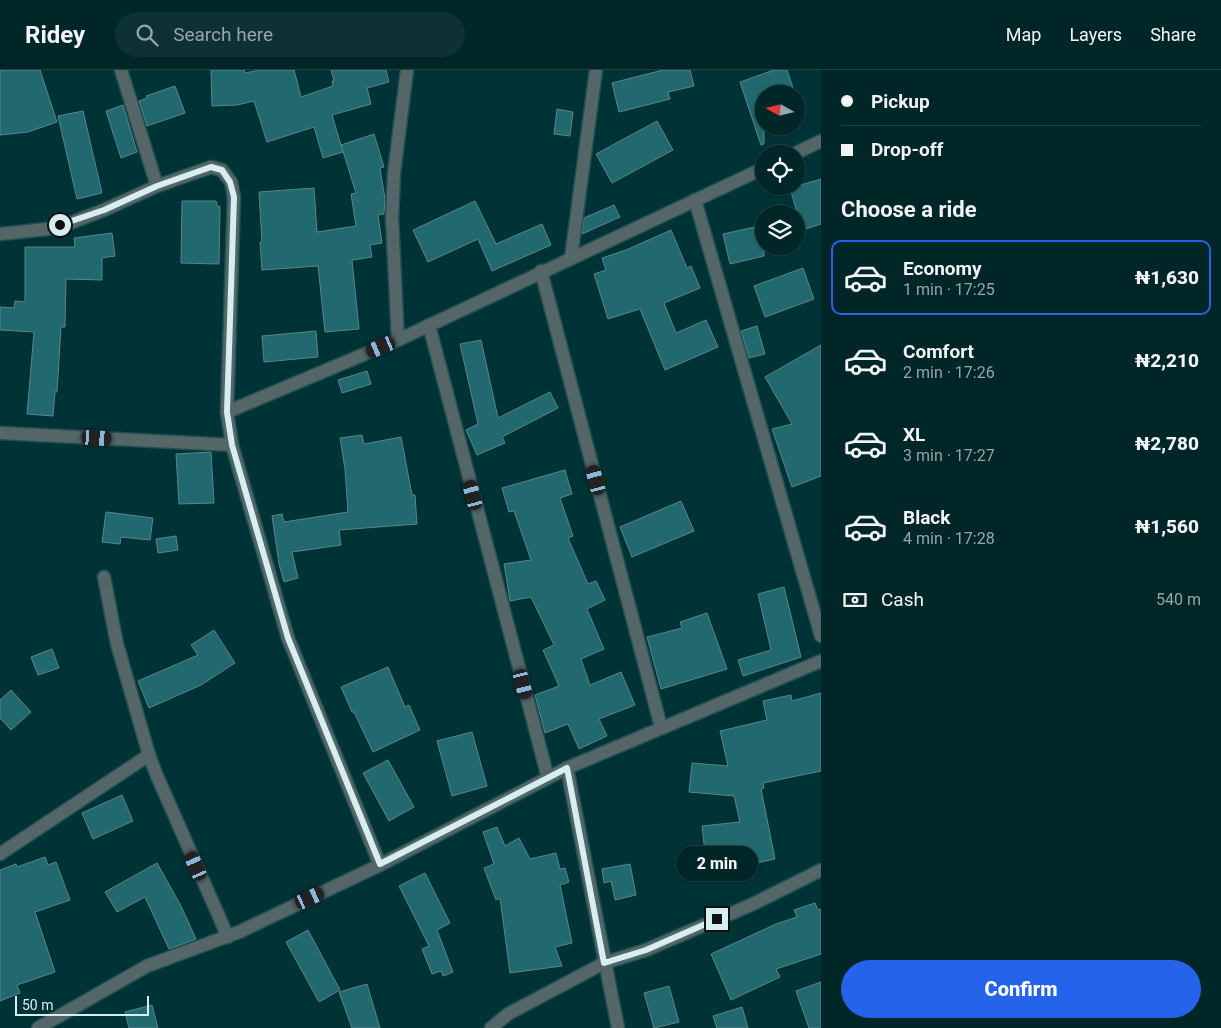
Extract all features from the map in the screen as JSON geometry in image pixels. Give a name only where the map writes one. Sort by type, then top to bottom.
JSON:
[{"type":"street","points":[[121,70],[157,186]]},
{"type":"street","points":[[398,340],[392,218],[394,173],[407,70]]},
{"type":"street","points":[[570,258],[596,70]]},
{"type":"street","points":[[805,149],[821,141]]},
{"type":"street","points":[[0,234],[47,229],[74,222],[157,186],[211,167],[222,170],[230,182],[234,197],[227,412],[232,445],[288,638],[380,864]]},
{"type":"street","points":[[227,412],[398,340],[755,172]]},
{"type":"street","points":[[694,200],[821,636]]},
{"type":"street","points":[[541,272],[661,727]]},
{"type":"street","points":[[429,325],[548,778]]},
{"type":"street","points":[[0,433],[232,445]]},
{"type":"street","points":[[104,577],[117,644],[149,755],[228,937]]},
{"type":"street","points":[[38,1028],[147,966],[228,937],[380,864],[567,768],[821,661]]},
{"type":"street","points":[[1,849],[149,755]]},
{"type":"street","points":[[567,768],[618,1028]]},
{"type":"street","points":[[491,1028],[508,1014],[604,963],[646,950],[753,904],[821,870]]},
{"type":"building","points":[[40,70],[57,122],[28,132],[0,135],[0,71]]},
{"type":"building","points":[[211,70],[244,70],[245,73],[259,70],[294,70],[301,97],[333,86],[332,81],[334,81],[331,70],[386,70],[389,82],[367,88],[371,104],[332,115],[343,152],[323,158],[314,127],[267,142],[254,101],[237,105],[212,106]]},
{"type":"building","points":[[663,70],[690,70],[694,86],[668,92],[670,99],[619,112],[612,83]]},
{"type":"building","points":[[774,70],[787,70],[792,85],[755,85],[755,127],[740,82]]},
{"type":"building","points":[[175,86],[185,113],[147,126],[139,101],[147,98],[146,96]]},
{"type":"building","points":[[123,105],[137,152],[121,158],[106,111]]},
{"type":"building","points":[[557,109],[573,112],[570,136],[554,134]]},
{"type":"building","points":[[83,111],[102,193],[77,199],[58,116]]},
{"type":"building","points":[[657,121],[673,150],[612,183],[596,154]]},
{"type":"building","points":[[374,134],[384,167],[380,168],[385,199],[384,214],[378,215],[382,243],[370,245],[372,257],[352,260],[359,329],[325,332],[318,266],[262,270],[259,192],[314,188],[317,232],[356,226],[351,194],[356,193],[341,145]]},
{"type":"building","points":[[758,135],[764,135],[764,144],[761,145]]},
{"type":"building","points":[[821,179],[821,224],[805,229],[805,205],[795,205],[792,195],[805,195],[805,184]]},
{"type":"building","points":[[182,201],[216,201],[218,207],[220,206],[219,264],[181,263]]},
{"type":"building","points":[[475,201],[496,244],[542,224],[551,245],[492,271],[478,239],[428,262],[413,230]]},
{"type":"building","points":[[614,205],[620,217],[582,234],[584,218]]},
{"type":"building","points":[[755,227],[755,255],[764,256],[730,264],[723,234]]},
{"type":"building","points":[[671,230],[687,268],[691,266],[700,288],[664,303],[676,333],[706,320],[718,347],[665,370],[640,309],[608,319],[594,274],[606,270],[602,258],[626,250]]},
{"type":"building","points":[[112,233],[115,256],[102,258],[102,280],[66,279],[65,327],[61,327],[57,392],[55,392],[53,416],[27,414],[34,332],[0,330],[0,307],[14,308],[15,301],[25,302],[25,247],[75,247],[74,238]]},
{"type":"building","points":[[803,268],[814,299],[765,317],[754,286]]},
{"type":"building","points":[[757,326],[765,354],[749,358],[741,331]]},
{"type":"building","points":[[316,331],[318,357],[264,362],[262,336]]},
{"type":"building","points":[[481,340],[498,418],[550,392],[558,408],[502,437],[505,443],[477,455],[466,430],[478,424],[460,344]]},
{"type":"building","points":[[821,345],[821,476],[792,487],[772,429],[792,424],[765,377]]},
{"type":"building","points":[[367,371],[371,384],[342,393],[338,380]]},
{"type":"building","points":[[362,435],[364,444],[401,437],[412,495],[415,495],[417,524],[339,530],[341,545],[292,552],[298,578],[284,582],[279,564],[272,516],[282,514],[284,522],[348,512],[345,469],[340,438]]},
{"type":"building","points":[[211,452],[214,503],[179,504],[176,454]]},
{"type":"building","points":[[565,470],[572,494],[560,498],[573,536],[568,538],[588,584],[596,581],[605,600],[587,609],[604,649],[581,659],[590,685],[621,672],[635,705],[599,719],[607,736],[579,749],[568,724],[545,733],[535,695],[559,686],[543,650],[554,645],[531,597],[510,601],[504,564],[531,560],[514,511],[509,512],[502,488]]},
{"type":"building","points":[[681,501],[694,531],[632,557],[620,527]]},
{"type":"building","points":[[106,512],[153,518],[150,540],[121,537],[120,544],[102,542]]},
{"type":"building","points":[[176,536],[178,550],[158,553],[156,539]]},
{"type":"building","points":[[784,587],[801,657],[743,676],[738,660],[771,650],[758,594]]},
{"type":"building","points":[[707,613],[727,669],[661,689],[647,637],[682,628],[680,622]]},
{"type":"building","points":[[214,630],[235,663],[201,685],[149,708],[138,681],[198,655],[191,645]]},
{"type":"building","points":[[52,649],[59,668],[38,675],[31,657]]},
{"type":"building","points":[[388,667],[405,707],[409,705],[420,730],[373,752],[341,687]]},
{"type":"building","points":[[11,690],[31,712],[11,730],[0,718],[0,700]]},
{"type":"building","points":[[821,693],[821,771],[763,783],[764,788],[761,789],[775,859],[733,868],[734,876],[708,879],[702,826],[740,822],[734,796],[689,792],[692,763],[728,766],[720,731],[767,720],[763,701],[791,695],[792,701]]},
{"type":"building","points":[[472,732],[487,786],[452,796],[437,741]]},
{"type":"building","points":[[388,760],[414,807],[389,821],[363,773]]},
{"type":"building","points":[[122,795],[133,821],[93,839],[82,813]]},
{"type":"building","points":[[497,827],[505,846],[519,838],[530,859],[556,853],[560,869],[565,868],[569,882],[560,885],[572,943],[555,947],[562,966],[510,973],[500,898],[496,900],[484,868],[494,864],[483,832]]},
{"type":"building","points":[[45,857],[48,865],[56,862],[70,900],[35,912],[55,972],[17,985],[20,993],[0,1001],[0,870],[16,864],[17,867]]},
{"type":"building","points":[[157,863],[181,906],[196,939],[169,949],[145,897],[117,912],[105,892]]},
{"type":"building","points":[[630,864],[636,895],[615,900],[611,881],[604,883],[602,869]]},
{"type":"building","points":[[425,873],[450,923],[437,930],[453,972],[443,976],[441,971],[432,974],[422,949],[429,946],[399,886]]},
{"type":"building","points":[[815,903],[818,910],[821,909],[821,954],[776,969],[780,977],[731,1000],[711,954],[776,924],[797,917],[794,910]]},
{"type":"building","points":[[308,930],[340,990],[319,1002],[286,942]]},
{"type":"building","points":[[821,982],[821,1028],[809,1028],[796,991]]},
{"type":"building","points":[[367,984],[380,1028],[352,1028],[339,992]]},
{"type":"building","points":[[669,986],[679,1022],[654,1028],[644,993]]},
{"type":"building","points":[[152,1005],[158,1028],[129,1028],[125,1012]]},
{"type":"building","points":[[742,1007],[748,1028],[717,1028],[713,1016]]},
{"type":"route","points":[[60,225],[74,222],[157,186],[211,167],[222,170],[230,182],[234,197],[227,412],[232,445],[288,638],[380,864],[567,768],[604,963],[646,950],[717,919]]}]
